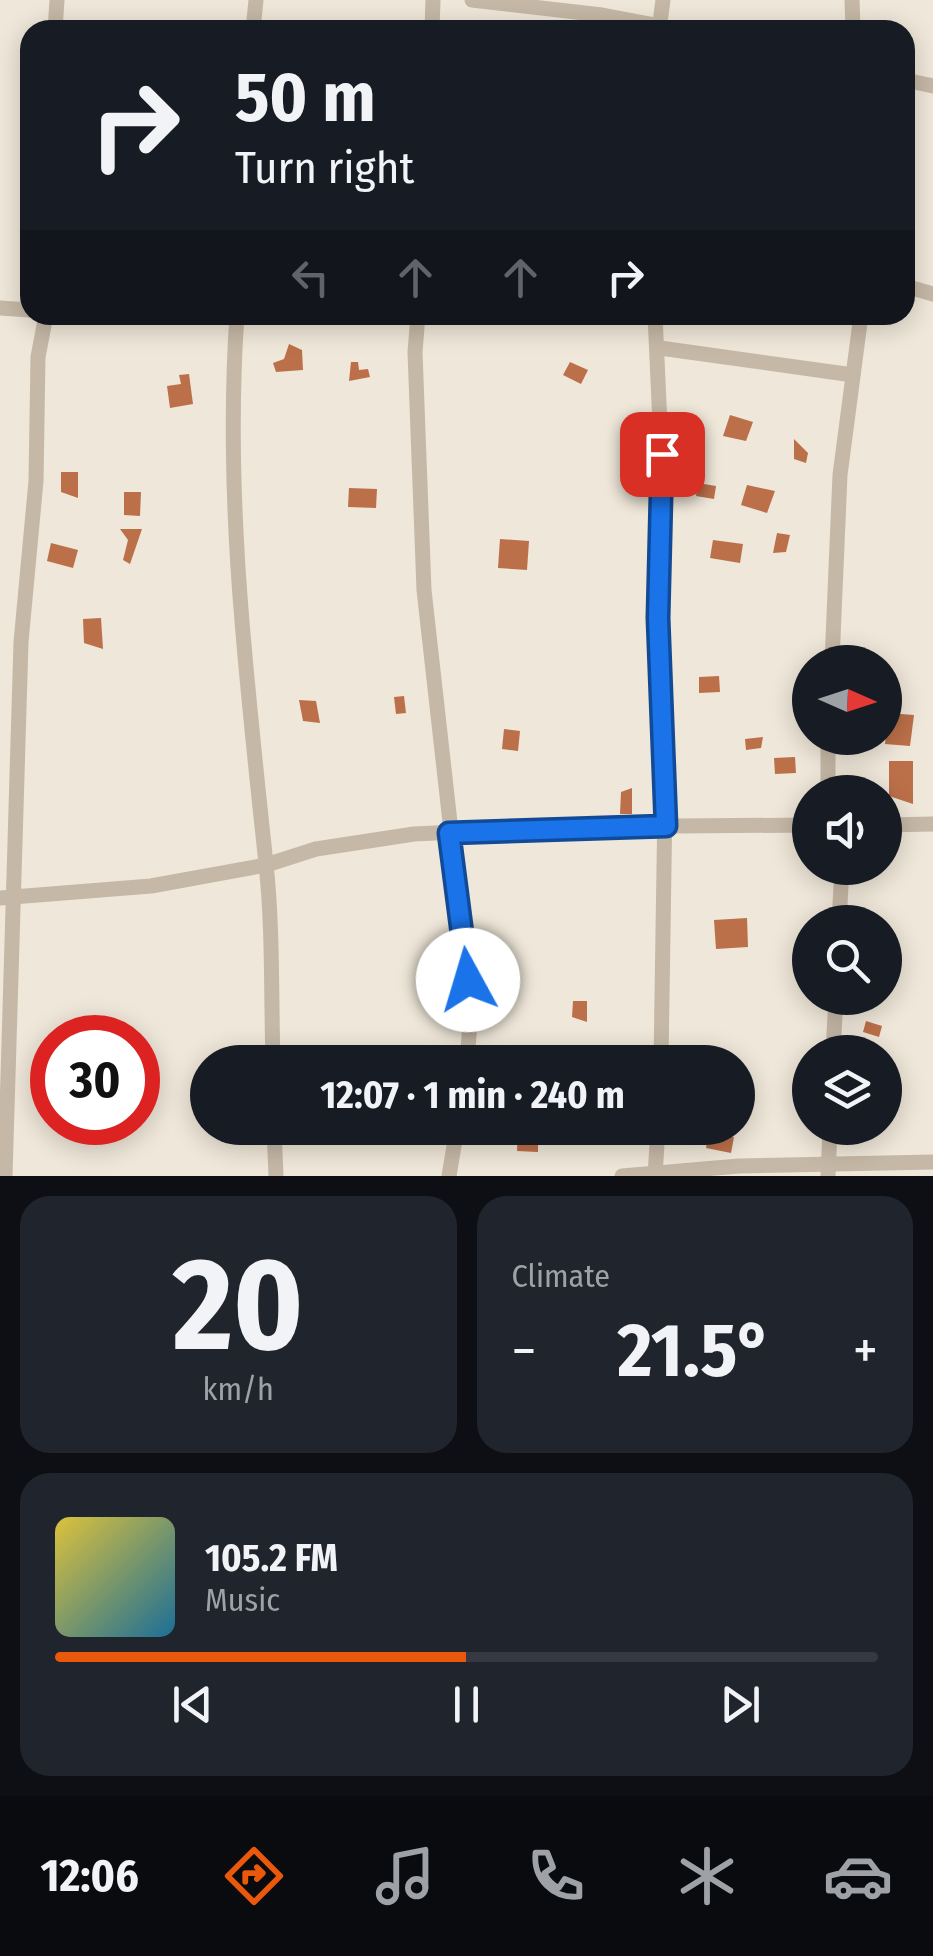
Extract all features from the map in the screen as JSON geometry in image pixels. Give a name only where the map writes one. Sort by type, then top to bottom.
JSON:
[{"type":"street","points":[[472,0],[606,20]]},
{"type":"street","points":[[5,1176],[6,899],[18,836],[21,642],[36,480],[38,357],[44,325]]},
{"type":"street","points":[[236,325],[232,399],[237,528],[250,747],[266,865],[272,1045]]},
{"type":"street","points":[[417,325],[424,590],[472,1010],[469,1045]]},
{"type":"street","points":[[657,325],[663,490],[658,618],[666,826],[662,1045]]},
{"type":"street","points":[[833,645],[840,475],[860,325]]},
{"type":"street","points":[[660,348],[852,375]]},
{"type":"street","points":[[902,825],[933,824]]},
{"type":"street","points":[[6,899],[151,886],[266,865],[316,849],[449,833],[792,825]]},
{"type":"street","points":[[275,1145],[276,1176]]},
{"type":"street","points":[[449,1176],[454,1145]]},
{"type":"street","points":[[655,1175],[657,1145]]},
{"type":"street","points":[[828,1170],[829,1145]]},
{"type":"street","points":[[622,1176],[828,1170],[933,1162]]},
{"type":"building","points":[[289,344],[302,350],[303,370],[276,372],[273,363],[284,359]]},
{"type":"building","points":[[351,362],[358,362],[359,370],[368,369],[370,377],[349,381]]},
{"type":"building","points":[[570,362],[588,370],[581,384],[563,375]]},
{"type":"building","points":[[189,374],[193,404],[170,408],[167,386],[181,384],[179,375]]},
{"type":"building","points":[[730,415],[753,422],[746,441],[723,436]]},
{"type":"building","points":[[794,439],[808,453],[806,463],[794,459]]},
{"type":"building","points":[[61,472],[78,472],[78,498],[61,492]]},
{"type":"building","points":[[698,483],[716,486],[714,499],[696,496]]},
{"type":"building","points":[[747,485],[775,491],[767,513],[741,505]]},
{"type":"building","points":[[349,488],[377,489],[376,508],[348,507]]},
{"type":"building","points":[[124,492],[141,492],[140,516],[124,515]]},
{"type":"building","points":[[120,529],[142,529],[130,564],[123,560],[128,540]]},
{"type":"building","points":[[777,533],[790,535],[786,552],[773,553]]},
{"type":"building","points":[[500,539],[529,541],[527,570],[498,568]]},
{"type":"building","points":[[713,540],[743,544],[740,563],[710,558]]},
{"type":"building","points":[[51,543],[78,550],[73,568],[47,561]]},
{"type":"building","points":[[101,618],[103,649],[84,643],[83,619]]},
{"type":"building","points":[[719,676],[720,692],[699,693],[699,677]]},
{"type":"building","points":[[404,696],[406,713],[396,714],[394,697]]},
{"type":"building","points":[[299,700],[316,701],[320,723],[303,721]]},
{"type":"building","points":[[902,714],[914,715],[910,746],[902,745]]},
{"type":"building","points":[[504,729],[520,731],[518,751],[502,749]]},
{"type":"building","points":[[763,737],[761,748],[746,750],[745,739]]},
{"type":"building","points":[[795,757],[796,773],[775,774],[774,758]]},
{"type":"building","points":[[889,761],[913,761],[913,804],[902,800],[902,775],[889,775]]},
{"type":"building","points":[[632,788],[632,814],[620,814],[621,792]]},
{"type":"building","points":[[747,918],[748,947],[716,949],[714,920]]},
{"type":"building","points":[[573,1001],[587,1001],[587,1022],[572,1017]]},
{"type":"building","points":[[866,1021],[882,1026],[880,1035],[863,1032]]},
{"type":"building","points":[[517,1145],[538,1145],[538,1152],[517,1151]]},
{"type":"building","points":[[706,1145],[732,1145],[731,1153],[706,1148]]},
{"type":"route","points":[[468,980],[449,833],[666,826],[666,737],[658,618],[662,454]]}]
